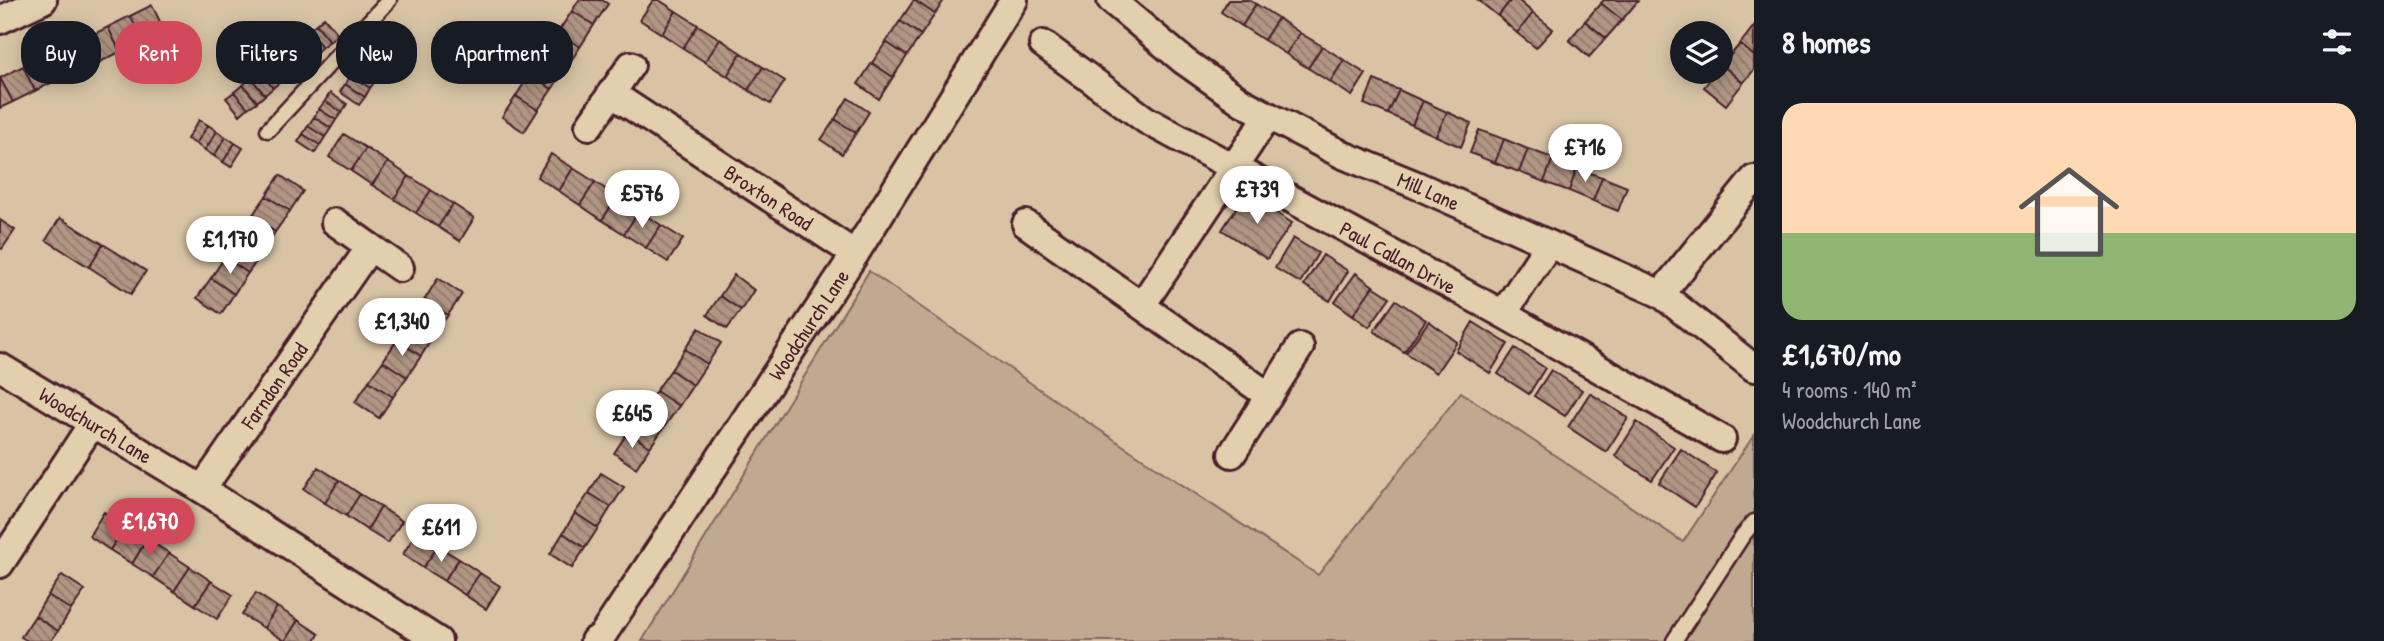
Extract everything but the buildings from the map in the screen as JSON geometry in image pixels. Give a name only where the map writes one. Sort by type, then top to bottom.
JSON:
[{"type":"street","points":[[0,20],[43,0]]},
{"type":"street","name":"Woodchurch Lane","points":[[594,641],[602,635],[855,254],[1014,0]]},
{"type":"street","name":"Mill Lane","points":[[1111,0],[1184,61],[1242,102],[1343,155],[1661,294],[1754,368]]},
{"type":"street","name":"Paul Callan Drive","points":[[1043,44],[1146,120],[1503,314],[1722,439]]},
{"type":"street","points":[[589,126],[631,65]]},
{"type":"street","name":"Broxton Road","points":[[611,93],[855,254]]},
{"type":"street","points":[[1142,305],[1268,116]]},
{"type":"street","points":[[1661,294],[1754,179]]},
{"type":"street","points":[[335,222],[400,268]]},
{"type":"street","points":[[1026,224],[1269,396]]},
{"type":"street","points":[[1503,314],[1549,244]]},
{"type":"street","name":"Farndon Road","points":[[202,489],[370,247]]},
{"type":"street","points":[[1232,454],[1300,347]]},
{"type":"street","name":"Woodchurch Lane","points":[[0,367],[202,489],[438,641]]},
{"type":"street","points":[[0,564],[92,424]]},
{"type":"lane","points":[[268,130],[389,0]]},
{"type":"lane","points":[[1674,641],[1754,522]]},
{"type":"shaded area","points":[[869,271],[1068,409],[1318,575],[1461,392],[1683,542],[1754,435],[1754,641],[642,641]]}]
